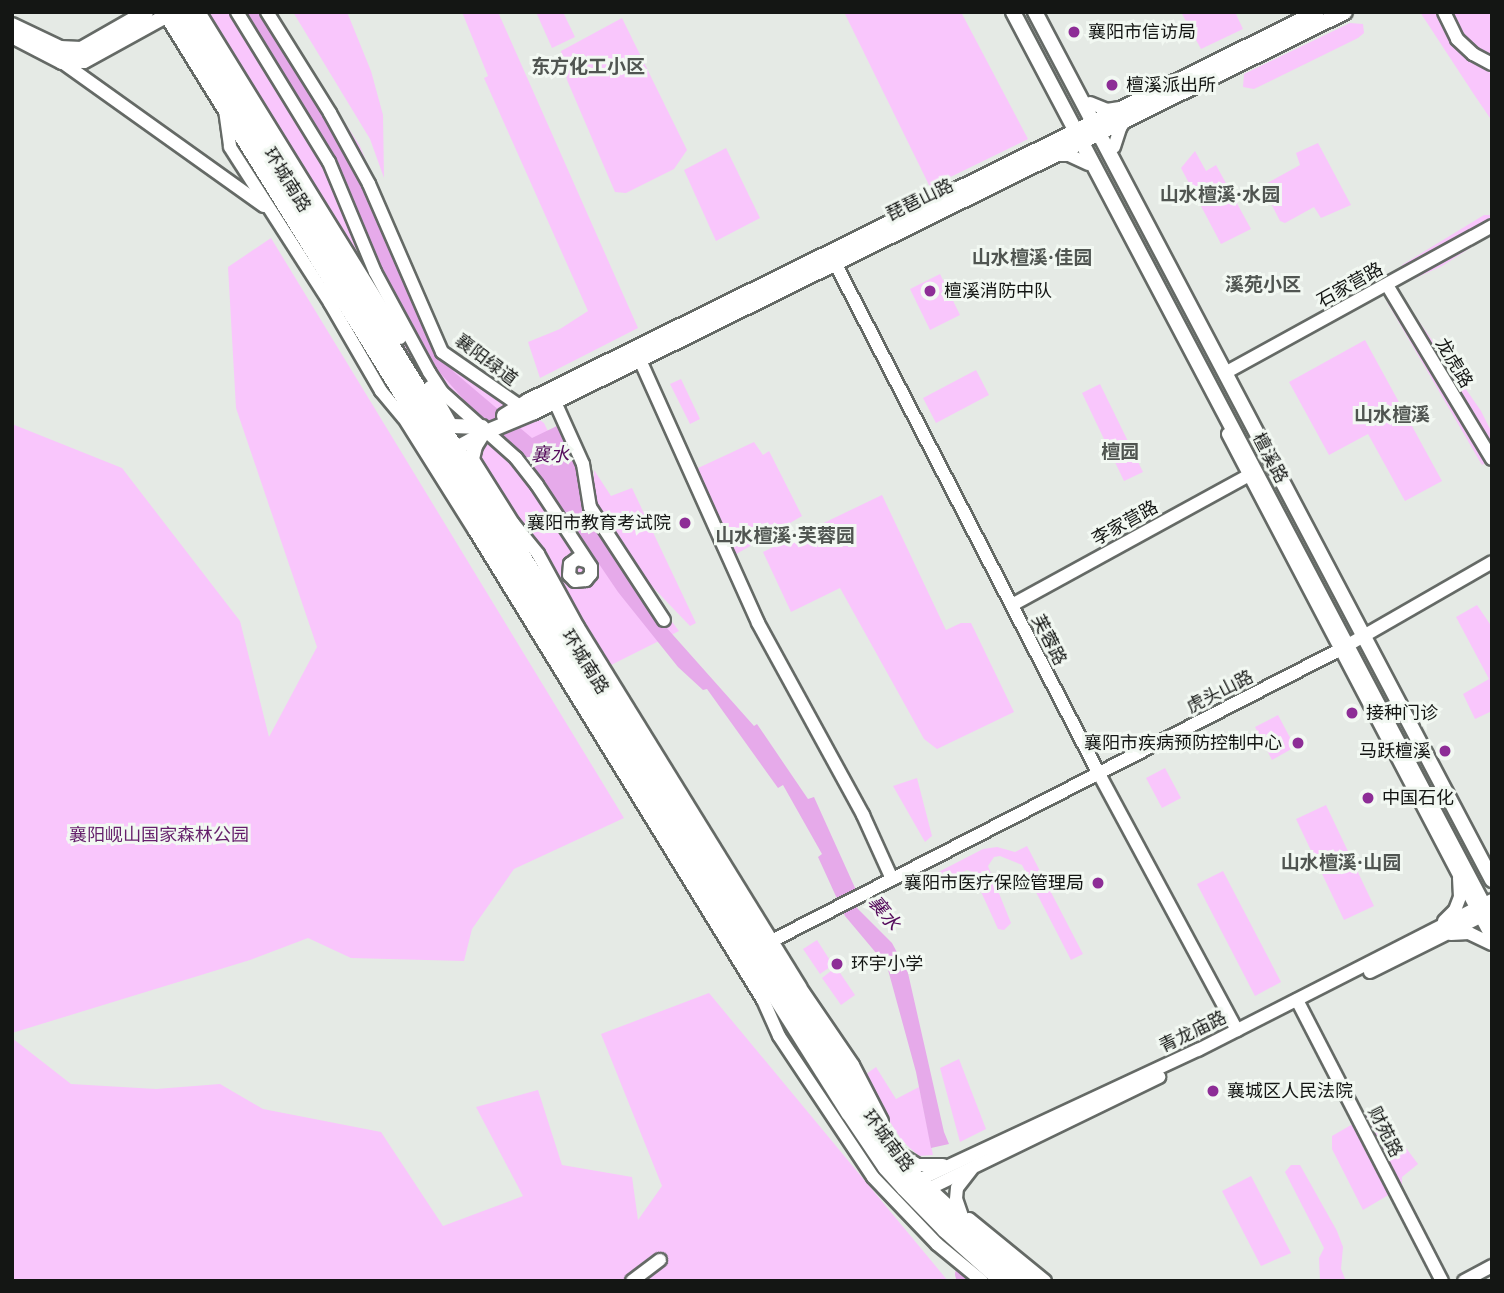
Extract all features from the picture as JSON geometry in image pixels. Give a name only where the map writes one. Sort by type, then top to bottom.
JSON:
[{"type":"highway","name":"环城南路","points":[[173,13],[263,142],[442,445],[755,950],[916,1188],[963,1220],[1026,1281]]},
{"type":"highway","name":"环城南路","points":[[173,13],[225,106],[292,215],[442,445],[471,465],[872,1145],[1004,1281]]},
{"type":"main road","points":[[12,25],[60,48],[81,49],[146,12]]},
{"type":"main road","name":"檀溪路","points":[[1013,12],[1252,474],[1486,911]]},
{"type":"main road","name":"檀溪路","points":[[1035,12],[1099,126],[1492,880]]},
{"type":"main road","name":"琵琶山路","points":[[514,413],[1099,126],[1317,12]]},
{"type":"main road","name":"琵琶山路","points":[[1124,113],[1345,12]]},
{"type":"main road","points":[[12,36],[62,62],[84,61],[173,13]]},
{"type":"main road","name":"琵琶山路","points":[[514,413],[555,402],[835,263],[1052,149]]},
{"type":"main road","points":[[442,445],[484,429],[514,413]]},
{"type":"main road","points":[[442,445],[484,429]]},
{"type":"main road","points":[[471,465],[484,429]]},
{"type":"street","points":[[200,12],[442,445]]},
{"type":"street","points":[[237,12],[329,162],[375,272],[429,372],[442,392],[523,467],[588,565]]},
{"type":"street","name":"襄阳绿道","points":[[267,12],[330,113],[369,184],[442,352],[514,413]]},
{"type":"street","points":[[1006,12],[1076,137],[1252,474]]},
{"type":"street","points":[[1042,12],[1090,103],[1099,126],[1114,147],[1227,371]]},
{"type":"street","points":[[1444,12],[1457,39],[1473,54],[1492,64]]},
{"type":"street","points":[[62,62],[268,209],[292,215]]},
{"type":"street","points":[[1090,103],[1124,113],[1114,147]]},
{"type":"street","points":[[225,106],[230,147],[330,303],[381,391],[404,418],[442,445]]},
{"type":"street","points":[[1064,118],[1063,129],[1052,149],[1088,164]]},
{"type":"street","name":"石家营路","points":[[1227,371],[1492,226]]},
{"type":"street","name":"芙蓉路","points":[[835,263],[1099,774],[1237,1030]]},
{"type":"street","name":"龙虎路","points":[[1387,285],[1492,459]]},
{"type":"street","points":[[640,360],[758,623],[863,815],[892,879]]},
{"type":"street","points":[[555,402],[583,464],[590,507],[664,620]]},
{"type":"street","name":"李家营路","points":[[1012,605],[1252,474]]},
{"type":"street","name":"虎头山路","points":[[755,950],[1344,647],[1492,562]]},
{"type":"street","points":[[1366,635],[1492,869]]},
{"type":"street","points":[[1344,647],[1459,874],[1486,911],[1492,938]]},
{"type":"street","points":[[1459,874],[1460,897],[1441,931],[1469,933],[1492,944]]},
{"type":"street","name":"青龙庙路","points":[[916,1188],[974,1166],[1441,931],[1486,911]]},
{"type":"street","points":[[755,950],[853,1065],[864,1091],[905,1159]]},
{"type":"street","points":[[755,950],[763,1000],[779,1036],[873,1177],[937,1244],[982,1281]]},
{"type":"street","name":"青龙庙路","points":[[916,1188],[957,1162],[1299,1003]]},
{"type":"street","name":"财苑路","points":[[1299,1003],[1442,1281]]},
{"type":"street","points":[[885,1142],[905,1159],[932,1167],[957,1162]]},
{"type":"street","points":[[974,1166],[957,1188],[956,1199],[963,1220],[1045,1281]]},
{"type":"street","points":[[632,1281],[660,1260]]},
{"type":"street","points":[[1464,1281],[1492,1266]]},
{"type":"green space","points":[[183,12],[273,12],[360,146],[442,352],[544,423],[586,510],[679,631],[593,674]]},
{"type":"green space","points":[[293,12],[347,12],[371,71],[383,115],[384,178],[370,139]]},
{"type":"green space","points":[[462,12],[498,12],[638,328],[540,378],[528,342],[560,329],[588,311],[484,78],[488,76]]},
{"type":"green space","points":[[536,12],[563,12],[575,37],[552,48]]},
{"type":"green space","points":[[844,12],[961,12],[1028,139],[930,187]]},
{"type":"green space","points":[[1181,12],[1235,12],[1243,29],[1201,49]]},
{"type":"green space","points":[[1420,12],[1492,12],[1492,121],[1473,93]]},
{"type":"green space","points":[[622,18],[687,150],[674,169],[626,193],[615,192],[567,80],[561,51]]},
{"type":"green space","points":[[1350,23],[1363,24],[1364,33],[1254,89],[1243,87],[1244,74]]},
{"type":"green space","points":[[1318,143],[1351,205],[1321,218],[1314,207],[1285,223],[1280,221],[1262,186],[1300,165],[1296,153]]},
{"type":"green space","points":[[726,148],[760,218],[716,241],[684,170]]},
{"type":"green space","points":[[1195,151],[1206,171],[1216,165],[1251,229],[1221,244],[1181,168]]},
{"type":"green space","points":[[1484,215],[1492,215],[1492,234],[1442,266],[1407,282],[1404,280],[1399,271],[1402,265]]},
{"type":"green space","name":"襄阳岘山国家森林公园","points":[[271,238],[624,818],[514,869],[472,929],[464,961],[351,958],[308,938],[250,960],[12,1033],[12,424],[122,468],[240,621],[269,737],[317,647],[236,408],[228,267]]},
{"type":"green space","points":[[940,274],[960,315],[930,330],[910,289]]},
{"type":"green space","points":[[1398,291],[1481,411],[1492,433],[1492,459],[1482,465],[1387,302],[1389,295]]},
{"type":"green space","points":[[1365,340],[1442,481],[1405,501],[1368,434],[1329,455],[1289,382]]},
{"type":"green space","points":[[976,370],[989,395],[936,423],[923,398]]},
{"type":"green space","points":[[681,379],[700,419],[690,424],[670,384]]},
{"type":"green space","points":[[1100,384],[1143,472],[1124,481],[1082,393]]},
{"type":"green space","points":[[754,442],[763,455],[769,451],[802,516],[733,556],[696,469]]},
{"type":"green space","points":[[594,470],[611,496],[632,488],[696,623],[690,626],[645,579],[593,504]]},
{"type":"green space","points":[[882,495],[946,630],[961,623],[971,623],[1014,712],[937,749],[924,739],[840,588],[791,612],[763,552]]},
{"type":"green space","points":[[1477,605],[1492,627],[1492,711],[1475,719],[1463,694],[1489,679],[1456,617]]},
{"type":"green space","points":[[1278,715],[1295,747],[1272,760],[1255,727]]},
{"type":"green space","points":[[1165,768],[1181,798],[1162,808],[1146,778]]},
{"type":"green space","points":[[917,778],[932,836],[925,842],[893,786]]},
{"type":"green space","points":[[1326,805],[1374,906],[1344,920],[1296,819]]},
{"type":"green space","points":[[1027,846],[1083,954],[1071,960],[1022,865],[1000,856],[994,857],[988,866],[1011,923],[1004,930],[998,929],[972,872],[967,870],[925,891],[919,892],[915,888],[921,881],[983,849],[997,847],[1015,852]]},
{"type":"green space","points":[[1223,871],[1281,982],[1255,996],[1197,884]]},
{"type":"green space","points":[[817,940],[833,965],[820,974],[803,949]]},
{"type":"green space","points":[[836,967],[855,995],[841,1005],[822,978]]},
{"type":"green space","points":[[709,993],[948,1281],[12,1281],[12,1038],[71,1084],[156,1089],[220,1084],[263,1109],[381,1132],[443,1226],[523,1196],[476,1107],[538,1090],[562,1165],[632,1177],[638,1220],[662,1186],[601,1034]]},
{"type":"green space","points":[[959,1059],[986,1129],[960,1142],[940,1068]]},
{"type":"green space","points":[[876,1067],[896,1099],[919,1087],[933,1155],[919,1156],[902,1141],[862,1077]]},
{"type":"green space","points":[[1377,1110],[1396,1146],[1406,1148],[1418,1164],[1402,1177],[1402,1187],[1363,1210],[1332,1149],[1332,1136]]},
{"type":"green space","points":[[1291,1165],[1300,1165],[1337,1231],[1343,1247],[1341,1269],[1346,1281],[1320,1281],[1319,1258],[1324,1248],[1285,1172]]},
{"type":"green space","points":[[1251,1176],[1291,1253],[1261,1266],[1222,1191]]},
{"type":"water","name":"襄水","points":[[245,12],[262,12],[346,149],[440,353],[454,372],[532,438],[559,425],[577,465],[593,524],[641,599],[754,726],[757,724],[808,799],[814,797],[856,890],[857,908],[892,943],[908,973],[949,1144],[931,1148],[916,1072],[887,966],[845,916],[818,857],[822,854],[783,785],[778,788],[707,689],[703,690],[678,667],[618,592],[525,455],[466,402],[425,356],[399,314],[330,154]]},
{"type":"waterway","name":"襄水","points":[[962,1274],[964,1281]]},
{"type":"place","name":"襄阳市信访局","points":[[1074,32]]},
{"type":"place","name":"檀溪派出所","points":[[1112,85]]},
{"type":"place","name":"檀溪消防中队","points":[[930,291]]},
{"type":"place","name":"襄阳市教育考试院","points":[[685,523]]},
{"type":"place","name":"接种门诊","points":[[1352,713]]},
{"type":"place","name":"襄阳市疾病预防控制中心","points":[[1298,743]]},
{"type":"place","name":"马跃檀溪","points":[[1445,751]]},
{"type":"place","name":"中国石化","points":[[1368,798]]},
{"type":"place","name":"襄阳市医疗保险管理局","points":[[1098,883]]},
{"type":"place","name":"环宇小学","points":[[837,964]]},
{"type":"place","name":"襄城区人民法院","points":[[1213,1091]]},
{"type":"district","name":"东方化工小区","points":[[588,67]]},
{"type":"district","name":"山水檀溪·水园","points":[[1220,195]]},
{"type":"district","name":"山水檀溪·佳园","points":[[1032,258]]},
{"type":"district","name":"溪苑小区","points":[[1263,285]]},
{"type":"district","name":"山水檀溪","points":[[1392,415]]},
{"type":"district","name":"檀园","points":[[1120,452]]},
{"type":"district","name":"山水檀溪·芙蓉园","points":[[785,536]]},
{"type":"district","name":"山水檀溪·山园","points":[[1341,863]]}]
